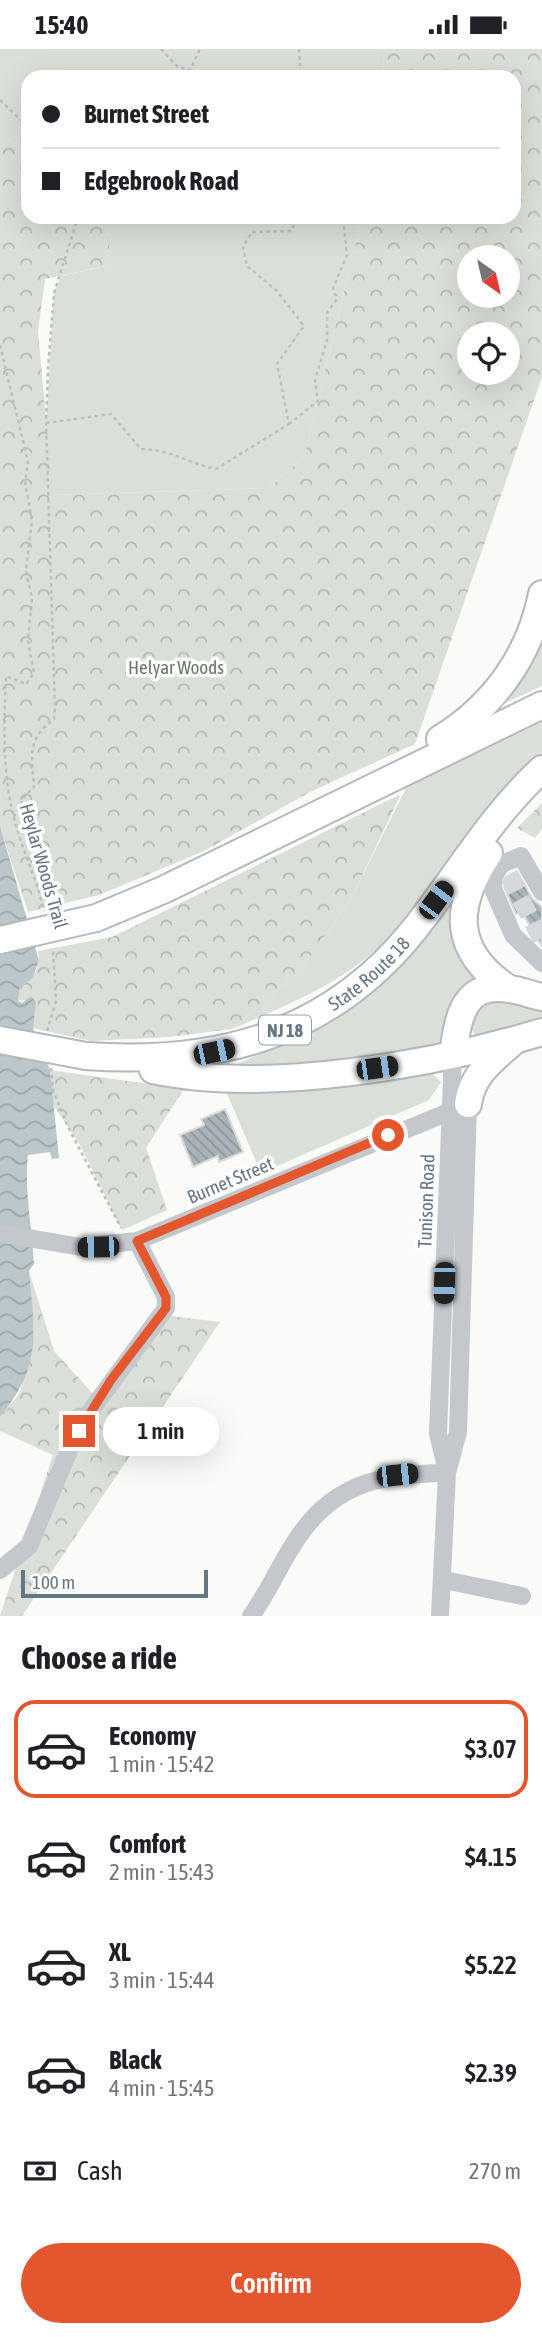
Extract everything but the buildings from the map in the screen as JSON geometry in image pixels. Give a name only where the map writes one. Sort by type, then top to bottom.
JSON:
[{"type":"highway","points":[[375,786],[414,752],[455,729],[490,698],[510,673],[526,645],[542,594]]},
{"type":"highway","points":[[0,940],[96,918],[152,895],[542,705]]},
{"type":"highway","name":"State Route 18","points":[[0,1039],[86,1056],[162,1058],[214,1052],[268,1037],[327,1008],[354,990],[388,959],[496,819],[542,769]]},
{"type":"highway","points":[[509,989],[485,971],[473,955],[464,930],[464,910],[468,891],[484,860],[542,780]]},
{"type":"highway","points":[[453,1054],[459,1019],[468,1001],[487,989],[509,989],[542,997]]},
{"type":"highway","points":[[86,1056],[173,1074],[251,1077],[353,1071],[453,1054],[542,1032]]},
{"type":"highway","points":[[459,1107],[479,1074],[516,1040]]},
{"type":"street","points":[[542,892],[521,856],[494,876],[494,889],[513,935],[542,963]]},
{"type":"street","name":"Tunison Road","points":[[440,1616],[444,1580],[447,1473],[458,1431],[465,1259],[459,1107],[453,1054]]},
{"type":"street","name":"Tunison Road","points":[[447,1473],[438,1434],[445,1258],[459,1107]]},
{"type":"street","name":"Burnet Street","points":[[0,1233],[82,1247],[130,1243],[459,1107]]},
{"type":"street","points":[[0,1570],[29,1546],[69,1450],[89,1413],[166,1308],[166,1297],[130,1243]]},
{"type":"street","points":[[445,1258],[465,1259]]},
{"type":"street","points":[[251,1616],[300,1534],[332,1500],[382,1477],[447,1473]]},
{"type":"street","points":[[444,1580],[522,1596]]},
{"type":"path","points":[[160,49],[178,67],[190,70],[200,49]]},
{"type":"path","points":[[299,49],[300,70]]},
{"type":"path","points":[[0,100],[21,120]]},
{"type":"path","points":[[14,818],[24,797],[34,787],[32,742],[40,729],[54,719],[46,423],[54,293],[76,224]]},
{"type":"path","points":[[289,424],[277,364],[304,326],[277,291],[247,266],[243,246],[252,232],[291,231],[294,224]]},
{"type":"path","points":[[46,423],[111,414],[141,449],[166,450],[198,465],[216,469],[289,424],[318,401],[315,380],[327,340],[327,313],[337,299],[333,288],[347,255],[344,224]]},
{"type":"path","name":"Heylar Woods Trail","points":[[0,345],[28,463],[25,483],[32,520],[26,571],[32,598],[28,641],[34,673],[26,684],[6,677],[3,727],[14,818],[37,882],[46,919]]},
{"type":"path","name":"Heylar Woods Trail","points":[[45,1040],[55,1001],[52,944]]},
{"type":"path","points":[[50,1062],[53,1090],[68,1128],[130,1243]]},
{"type":"green space","points":[[0,49],[377,49],[384,56],[383,70],[21,70],[21,147],[0,134]]},
{"type":"green space","name":"Helyar Woods","points":[[377,49],[542,49],[542,377],[415,744],[310,792],[204,851],[99,895],[28,912],[0,827],[0,134],[21,147],[21,224],[99,224],[111,237],[106,266],[45,279],[38,331],[53,495],[269,488],[304,457],[360,224],[521,224],[521,70],[383,70],[384,56]]},
{"type":"green space","points":[[99,224],[360,224],[304,457],[269,488],[52,495],[46,423],[54,293],[61,276],[106,266],[111,237]]},
{"type":"green space","points":[[542,621],[542,686],[490,710]]},
{"type":"green space","points":[[542,722],[542,754],[497,796],[384,942],[368,957],[331,982],[232,1029],[300,971],[350,901],[407,786]]},
{"type":"green space","points":[[401,794],[350,901],[300,971],[232,1029],[169,1037],[91,1041],[33,1028],[25,1000],[18,1001],[20,986],[33,976],[37,967],[38,951],[112,937]]},
{"type":"green space","points":[[542,803],[542,829],[535,838],[517,828]]},
{"type":"green space","points":[[471,875],[480,982],[446,1046],[315,1067],[261,1068],[235,1065],[329,1024],[393,973]]},
{"type":"green space","points":[[488,996],[542,1002],[542,1021],[477,1037],[469,1027],[473,1009]]},
{"type":"green space","points":[[50,1070],[184,1089],[146,1148],[167,1210],[122,1230],[80,1145],[52,1103]]},
{"type":"green space","points":[[429,1071],[441,1082],[429,1100],[261,1173],[225,1089]]},
{"type":"green space","points":[[29,1271],[54,1351],[105,1407],[163,1315],[220,1322],[22,1616],[0,1616],[53,1455],[0,1431],[0,1417],[20,1393],[34,1331]]},
{"type":"water","points":[[0,826],[39,961],[32,979],[20,987],[18,1001],[22,1003],[31,996],[36,1002],[33,1028],[50,1070],[59,1158],[52,1159],[50,1152],[28,1155],[28,1194],[34,1264],[29,1271],[34,1331],[29,1365],[23,1382],[0,1417]]},
{"type":"tunnel","points":[[508,875],[542,940]]},
{"type":"route","points":[[79,1431],[111,1380],[166,1308],[164,1292],[137,1241],[388,1135]]}]
